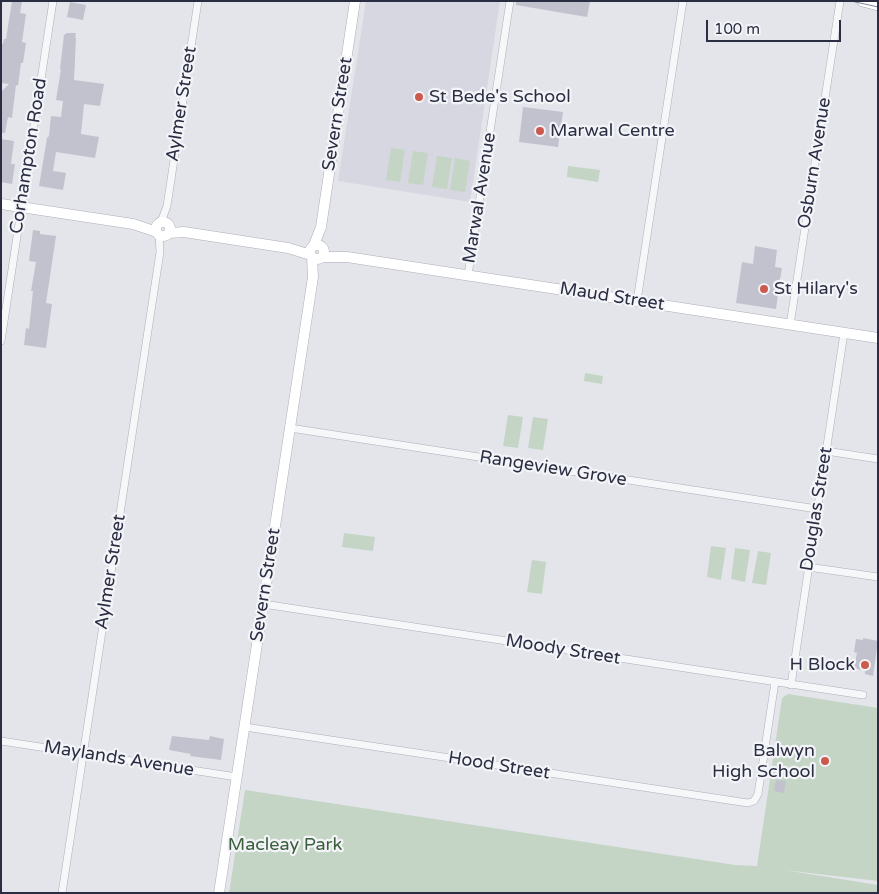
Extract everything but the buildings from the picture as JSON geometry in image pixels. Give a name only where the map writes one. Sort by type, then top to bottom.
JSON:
[{"type":"main road","points":[[863,1],[878,5]]},
{"type":"street","name":"Corhampton Road","points":[[1,341],[53,1]]},
{"type":"street","name":"Aylmer Street","points":[[62,893],[198,1]]},
{"type":"street","name":"Severn Street","points":[[219,893],[355,1]]},
{"type":"street","name":"Marwal Avenue","points":[[468,275],[510,1]]},
{"type":"street","points":[[637,301],[683,1]]},
{"type":"street","name":"Osburn Avenue","points":[[790,325],[840,1]]},
{"type":"street","name":"Maud Street","points":[[1,204],[878,338]]},
{"type":"street","name":"Douglas Street","points":[[791,684],[844,333]]},
{"type":"street","name":"Rangeview Grove","points":[[290,428],[817,509]]},
{"type":"street","points":[[826,451],[878,459]]},
{"type":"street","points":[[808,567],[878,577]]},
{"type":"street","name":"Moody Street","points":[[263,604],[863,695]]},
{"type":"street","name":"Hood Street","points":[[244,728],[744,803],[754,801],[758,794],[775,682]]},
{"type":"street","name":"Maylands Avenue","points":[[1,741],[237,777]]},
{"type":"shaded area","name":"St Bede's School","points":[[366,1],[500,1],[470,202],[338,181]]},
{"type":"green space","points":[[391,148],[405,150],[400,182],[386,180]]},
{"type":"green space","points":[[413,151],[428,153],[423,185],[408,183]]},
{"type":"green space","points":[[437,156],[452,158],[447,189],[432,187]]},
{"type":"green space","points":[[455,158],[470,161],[465,192],[450,190]]},
{"type":"green space","points":[[568,166],[600,170],[598,182],[567,177]]},
{"type":"green space","points":[[585,373],[603,376],[602,384],[584,381]]},
{"type":"green space","points":[[508,415],[523,417],[518,448],[503,446]]},
{"type":"green space","points":[[533,417],[548,419],[543,450],[528,448]]},
{"type":"green space","points":[[344,533],[375,537],[373,551],[342,547]]},
{"type":"green space","points":[[711,546],[726,548],[721,580],[707,577]]},
{"type":"green space","points":[[735,548],[750,550],[745,582],[731,579]]},
{"type":"green space","points":[[758,551],[771,553],[766,585],[752,583]]},
{"type":"green space","points":[[532,560],[546,562],[542,594],[527,592]]},
{"type":"green space","name":"Macleay Park","points":[[788,694],[878,708],[878,881],[784,870],[878,885],[878,893],[229,893],[245,790],[735,865],[757,866],[782,698]]},
{"type":"tram line","points":[[851,1],[878,7]]},
{"type":"place","name":"St Bede's School","points":[[419,97]]},
{"type":"place","name":"Marwal Centre","points":[[540,131]]},
{"type":"place","name":"St Hilary's","points":[[764,289]]},
{"type":"place","name":"H Block","points":[[865,665]]},
{"type":"place","name":"Balwyn High School","points":[[825,761]]}]
